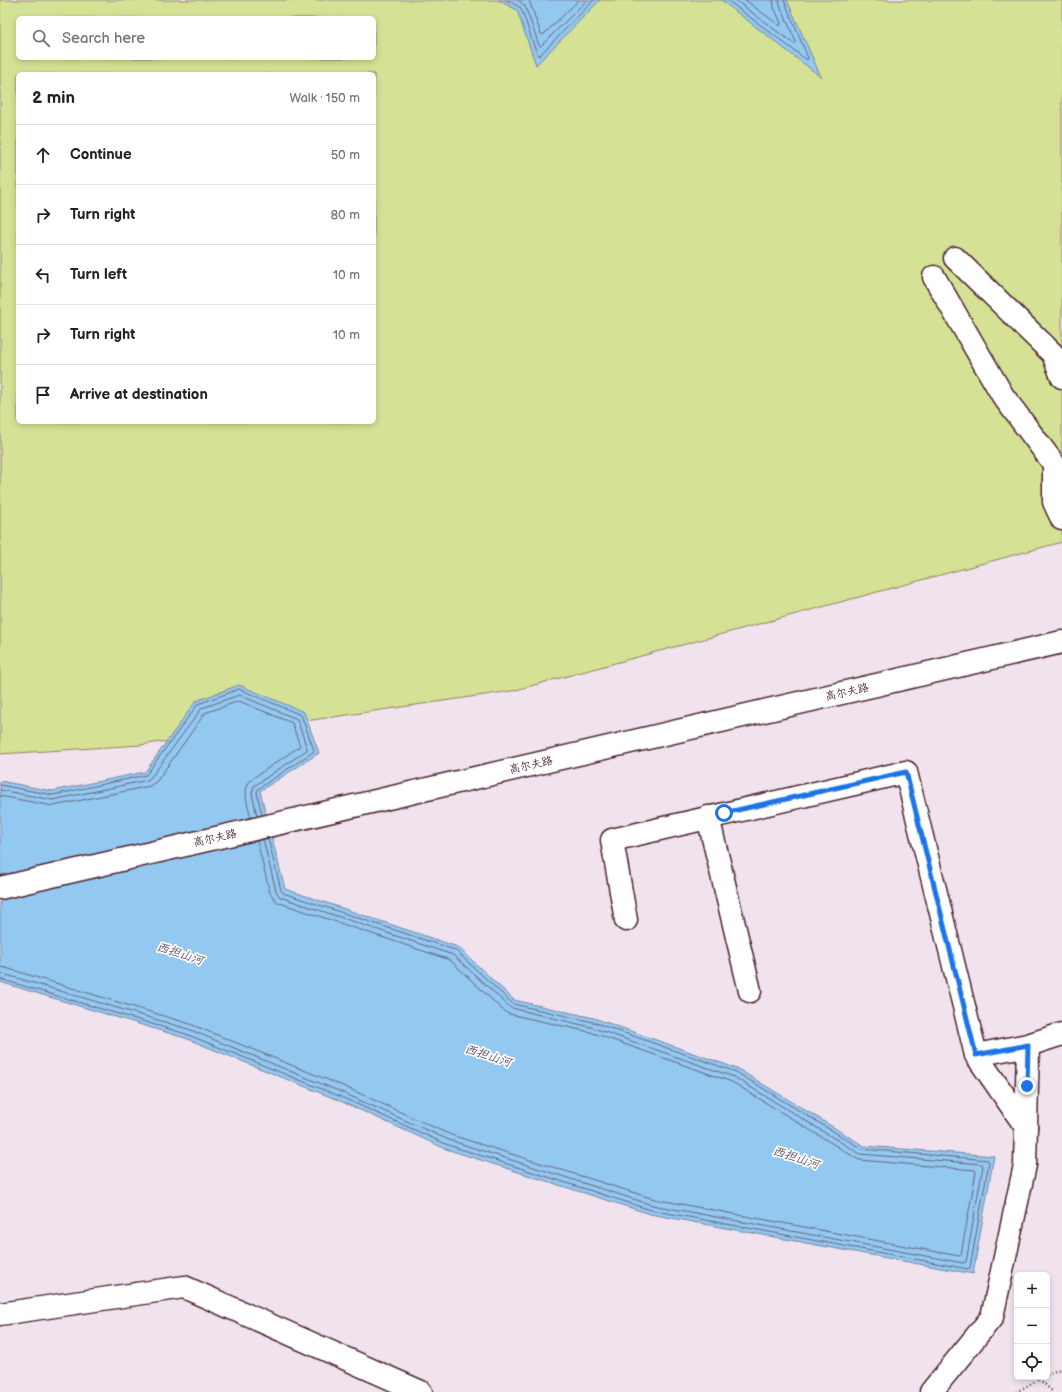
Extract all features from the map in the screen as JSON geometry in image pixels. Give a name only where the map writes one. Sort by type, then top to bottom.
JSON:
[{"type":"street","points":[[955,258],[1053,354],[1062,377]]},
{"type":"street","points":[[934,277],[1003,396],[1054,464],[1054,502],[1062,519]]},
{"type":"street","name":"高尔夫路","points":[[0,888],[1062,642]]},
{"type":"street","points":[[626,920],[612,840],[906,772],[976,1055],[1026,1127]]},
{"type":"street","points":[[708,817],[750,991]]},
{"type":"street","points":[[976,1055],[1028,1045],[1062,1034]]},
{"type":"street","points":[[930,1392],[992,1317],[1025,1165],[1028,1045]]},
{"type":"street","points":[[0,1314],[184,1287],[421,1392]]},
{"type":"path","points":[[1050,1374],[1062,1368]]},
{"type":"path","points":[[1016,1392],[1037,1380]]},
{"type":"path","points":[[1040,1380],[1053,1392]]},
{"type":"green space","points":[[0,0],[1062,0],[1062,542],[512,691],[140,745],[0,754]]},
{"type":"water","points":[[498,0],[600,0],[536,65],[517,10]]},
{"type":"water","points":[[721,0],[787,0],[821,77]]},
{"type":"water","name":"西担山河","points":[[239,685],[304,712],[319,753],[260,791],[285,889],[458,947],[514,1000],[594,1018],[738,1069],[864,1146],[994,1156],[973,1274],[650,1214],[446,1149],[338,1100],[185,1038],[0,982],[0,781],[52,791],[145,772],[196,701]]},
{"type":"route","points":[[724,813],[906,772],[976,1055],[1028,1045],[1027,1086]]}]
